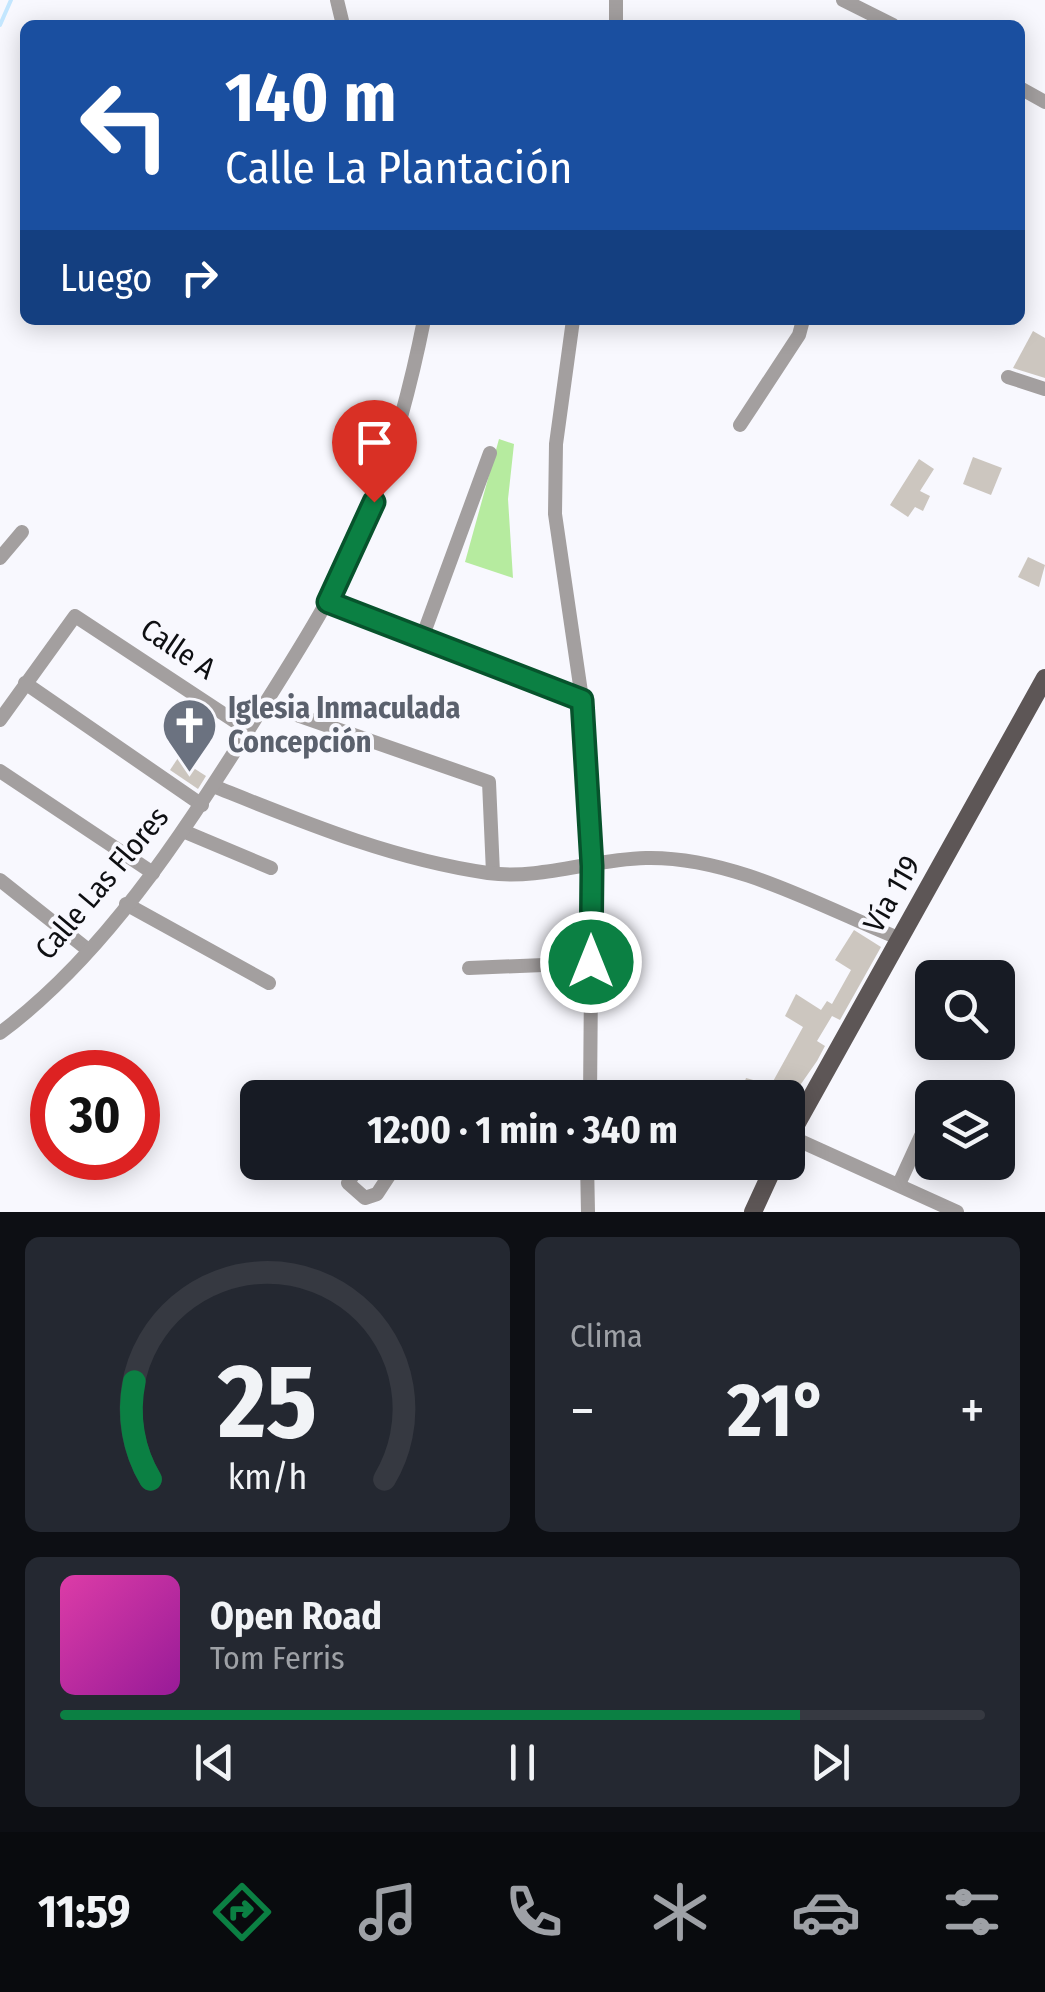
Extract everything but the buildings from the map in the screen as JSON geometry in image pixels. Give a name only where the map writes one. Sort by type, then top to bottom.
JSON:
[{"type":"main road","name":"Vía 119","points":[[805,1106],[1044,685]]},
{"type":"main road","points":[[754,1212],[768,1180]]},
{"type":"street","points":[[843,0],[884,20]]},
{"type":"street","name":"Calle Las Flores","points":[[0,1033],[87,949],[152,874],[202,804],[328,602],[374,502],[423,325]]},
{"type":"street","points":[[571,325],[556,444],[554,514],[582,700],[592,866],[590,1080]]},
{"type":"street","points":[[740,425],[802,325]]},
{"type":"street","points":[[1008,377],[1045,389]]},
{"type":"street","points":[[422,638],[490,453]]},
{"type":"street","points":[[0,558],[22,532]]},
{"type":"street","points":[[328,602],[582,700]]},
{"type":"street","name":"Calle A","points":[[25,682],[75,616],[248,730]]},
{"type":"street","points":[[0,720],[25,682],[202,804]]},
{"type":"street","points":[[265,704],[489,782],[493,873]]},
{"type":"street","points":[[0,771],[152,874]]},
{"type":"street","points":[[213,786],[378,850],[493,873],[541,874],[645,858],[702,862],[898,938]]},
{"type":"street","points":[[183,831],[270,868]]},
{"type":"street","points":[[0,880],[87,949]]},
{"type":"street","points":[[126,904],[269,983]]},
{"type":"street","points":[[469,968],[591,962]]},
{"type":"street","points":[[805,1144],[957,1212]]},
{"type":"street","points":[[899,1184],[915,1149]]},
{"type":"street","points":[[350,1180],[348,1183],[365,1198],[377,1194],[386,1180]]},
{"type":"street","points":[[587,1180],[588,1212]]},
{"type":"green space","points":[[499,439],[514,444],[508,499],[513,578],[465,562]]},
{"type":"waterway","points":[[0,25],[11,0]]},
{"type":"place","name":"Iglesia Inmaculada Concepción","points":[[189,774]]},
{"type":"route","points":[[374,502],[328,602],[582,700],[592,866],[591,962]]}]
